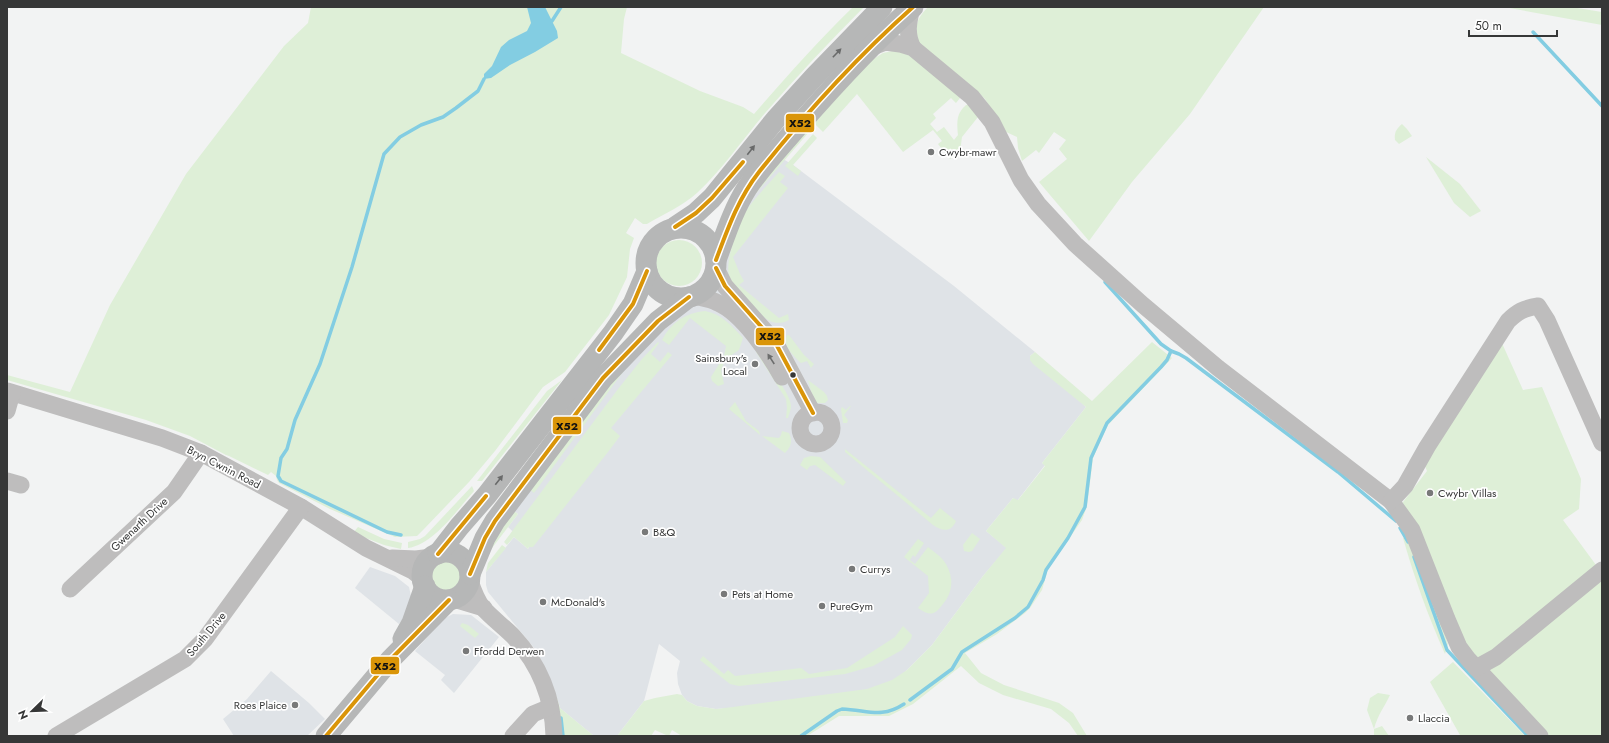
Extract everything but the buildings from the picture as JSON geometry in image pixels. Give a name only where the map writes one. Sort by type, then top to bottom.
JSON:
[{"type":"main road","points":[[692,296],[682,298],[672,297],[660,291],[652,282],[647,271],[646,259],[652,243],[664,232],[675,228],[696,213],[712,198],[776,119],[857,31],[882,7]]},
{"type":"main road","points":[[326,736],[391,659],[452,599],[463,593],[485,538],[495,521],[603,378],[658,322],[692,296],[705,289],[712,280],[716,264],[736,208],[748,188],[774,154],[832,87],[912,8]]},
{"type":"main road","points":[[675,228],[688,228],[699,232],[712,244],[716,256],[716,264]]},
{"type":"main road","points":[[391,659],[412,623],[424,583],[424,567],[491,490],[614,333],[634,304],[647,271]]},
{"type":"main road","points":[[435,555],[445,552],[459,556],[468,567],[470,577]]},
{"type":"main road","points":[[424,583],[435,597],[452,599]]},
{"type":"street","points":[[912,8],[907,27],[908,39],[913,48],[972,97],[992,122],[1021,180],[1038,204],[1075,244],[1143,306],[1218,368],[1391,501],[1412,530],[1459,647],[1476,668],[1540,736]]},
{"type":"street","points":[[870,48],[885,42],[913,48]]},
{"type":"street","points":[[692,296],[718,303],[736,315],[764,348],[809,415],[775,342],[727,288],[716,264]]},
{"type":"street","points":[[1391,501],[1405,486],[1427,447],[1450,414],[1508,321],[1518,312],[1529,307],[1538,306],[1547,320],[1602,444]]},
{"type":"street","points":[[7,411],[9,392]]},
{"type":"street","name":"Bryn Cwnin Road","points":[[9,392],[162,438],[201,453],[301,507],[361,545],[412,571],[424,583]]},
{"type":"street","name":"Gwenarth Drive","points":[[70,589],[174,492],[201,453]]},
{"type":"street","name":"South Drive","points":[[56,736],[185,659],[205,639],[301,507]]},
{"type":"street","name":"Bryn Cwnin Road","points":[[382,556],[410,559],[435,555]]},
{"type":"street","points":[[1476,668],[1496,656],[1602,570]]},
{"type":"street","points":[[470,577],[474,594],[484,608],[514,637],[534,663],[542,678],[550,707],[554,736]]},
{"type":"street","points":[[452,599],[484,608]]},
{"type":"street","points":[[513,736],[533,714],[550,707]]},
{"type":"shaded area","points":[[775,154],[793,165],[954,286],[1035,352],[1030,356],[1086,407],[1042,463],[1045,465],[1017,501],[1013,498],[986,531],[1007,548],[983,576],[932,645],[882,695],[716,709],[697,706],[687,701],[682,695],[678,684],[677,673],[680,661],[659,644],[644,701],[617,736],[594,736],[560,708],[554,689],[535,649],[488,592],[486,585],[486,572],[514,537],[528,549],[529,547],[508,527],[518,514],[511,509],[603,378],[689,297],[705,289],[712,280],[716,256]]},
{"type":"shaded area","points":[[370,567],[395,576],[409,587],[411,596],[406,614],[399,624],[355,588]]},
{"type":"shaded area","points":[[453,614],[471,615],[499,637],[454,693],[441,680],[445,675],[415,651],[443,619]]},
{"type":"shaded area","points":[[271,671],[309,703],[325,719],[307,736],[234,736],[223,719],[247,699]]},
{"type":"green space","points":[[311,7],[627,7],[624,19],[621,53],[700,91],[743,107],[754,114],[802,59],[853,7],[864,7],[790,85],[724,164],[697,193],[679,206],[647,224],[643,224],[635,218],[626,233],[634,238],[630,249],[627,277],[609,315],[565,372],[543,387],[495,451],[469,482],[424,529],[417,536],[395,537],[330,509],[279,483],[276,476],[271,472],[268,475],[190,436],[146,420],[7,380],[7,375],[70,392],[110,305],[186,174],[284,46],[308,23]]},
{"type":"green space","points":[[928,7],[1264,7],[1190,114],[1132,182],[1089,241],[1039,182],[1067,159],[1059,149],[1066,140],[1054,132],[1039,153],[1036,150],[1022,161],[1018,148],[1017,137],[1004,131],[985,99],[918,42],[917,23]]},
{"type":"green space","points":[[1504,7],[1571,7],[1602,12],[1602,25]]},
{"type":"green space","points":[[897,50],[911,56],[961,96],[956,103],[951,98],[933,114],[936,118],[930,124],[937,132],[944,127],[954,140],[958,135],[957,122],[960,112],[966,105],[969,105],[978,117],[962,137],[960,151],[950,159],[938,144],[942,141],[933,130],[903,152],[857,94],[823,132],[812,121],[867,63],[883,53]]},
{"type":"green space","points":[[1402,124],[1412,136],[1399,144],[1395,140],[1395,133]]},
{"type":"green space","points":[[805,128],[809,132],[744,207]]},
{"type":"green space","points":[[813,134],[817,138],[793,165],[801,171],[798,176],[785,166]]},
{"type":"green space","points":[[1426,157],[1460,184],[1481,211],[1470,217],[1454,203]]},
{"type":"green space","points":[[779,172],[785,176],[780,182],[788,188],[733,257],[744,281],[739,285],[779,318],[788,314],[789,320],[777,323],[766,319],[742,296],[734,287],[728,270],[732,245],[744,214]]},
{"type":"green space","points":[[684,240],[696,246],[701,254],[701,272],[696,280],[688,285],[674,286],[662,280],[657,272],[656,258],[662,246],[670,241]]},
{"type":"green space","points":[[705,311],[722,318],[743,338],[739,350],[727,358],[723,365],[721,370],[724,384],[718,386],[712,381],[711,377],[724,356],[726,346],[690,318],[669,345],[662,340],[670,328],[685,316]]},
{"type":"green space","points":[[787,335],[789,335],[804,355],[814,364],[811,368],[807,361],[801,363],[787,347]]},
{"type":"green space","points":[[1501,341],[1523,390],[1542,387],[1581,479],[1579,509],[1563,520],[1596,565],[1478,662],[1465,645],[1400,506],[1427,471],[1424,464]]},
{"type":"green space","points":[[658,342],[659,343],[651,354],[660,362],[668,352],[672,355],[611,428],[620,436],[533,547],[529,547],[528,549],[514,537],[507,545],[504,542],[618,389]]},
{"type":"green space","points":[[1152,342],[1172,358],[1108,425],[1093,458],[1087,506],[1082,520],[1048,569],[1042,590],[1025,613],[997,634],[965,653],[981,673],[1004,685],[1059,703],[1073,713],[1087,736],[1078,736],[1069,723],[1051,709],[1003,695],[979,683],[961,666],[913,704],[889,716],[839,716],[807,736],[682,736],[672,730],[669,736],[665,736],[666,735],[655,730],[651,736],[617,736],[644,701],[655,698],[677,694],[682,695],[687,701],[697,706],[716,709],[867,689],[892,680],[907,670],[932,645],[983,576],[1006,548],[986,531],[1013,498],[1018,500],[1045,466],[1042,463],[1086,407],[1033,364],[1030,360],[1030,356],[1035,352],[1092,401]]},
{"type":"green space","points":[[756,350],[787,393],[791,406],[788,418],[786,418],[786,399]]},
{"type":"green space","points":[[634,357],[534,493],[527,487],[590,406]]},
{"type":"green space","points":[[562,380],[482,481],[477,481],[547,391]]},
{"type":"green space","points":[[808,380],[827,396],[828,400],[825,403],[817,403],[813,398]]},
{"type":"green space","points":[[735,402],[746,421],[759,431],[760,435],[729,409]]},
{"type":"green space","points":[[850,406],[844,415],[848,420],[847,423],[843,423],[841,409],[842,407],[846,410]]},
{"type":"green space","points":[[782,431],[789,433],[791,439],[790,446],[785,453],[762,436],[779,438]]},
{"type":"green space","points":[[845,449],[931,518],[940,508],[956,521],[952,528],[943,530],[933,525],[845,452]]},
{"type":"green space","points":[[811,456],[820,457],[846,482],[843,486],[815,465],[810,466],[807,470],[800,465],[804,458]]},
{"type":"green space","points":[[472,486],[474,491],[453,516],[436,533],[427,540],[408,548],[408,542],[425,536]]},
{"type":"green space","points":[[511,509],[518,514],[486,556]]},
{"type":"green space","points":[[358,527],[384,539],[402,543],[401,549],[384,545],[353,533]]},
{"type":"green space","points":[[972,533],[980,539],[972,551],[964,551],[963,545]]},
{"type":"green space","points":[[1409,537],[1442,624],[1448,644],[1445,654],[1427,611],[1407,553],[1403,538]]},
{"type":"green space","points":[[918,539],[924,543],[915,557],[913,555],[910,560],[915,564],[928,547],[944,561],[950,574],[951,585],[949,595],[940,608],[932,614],[918,608],[929,593],[928,576],[904,557]]},
{"type":"green space","points":[[502,545],[506,548],[486,572],[488,563]]},
{"type":"green space","points":[[446,560],[457,564],[461,575],[457,586],[446,590],[435,586],[431,575],[435,564]]},
{"type":"green space","points":[[1602,575],[1602,736],[1548,736],[1486,670]]},
{"type":"green space","points":[[462,623],[468,625],[479,634],[475,638],[460,626]]},
{"type":"green space","points":[[903,626],[912,635],[911,639],[902,650],[873,666],[845,674],[739,686],[730,684],[700,660],[703,656],[724,674],[728,670],[735,676],[801,668],[809,674],[847,668],[895,637]]},
{"type":"green space","points":[[1453,662],[1525,736],[1459,736],[1460,735],[1430,682]]},
{"type":"green space","points":[[554,689],[560,708],[594,736],[560,736]]},
{"type":"green space","points":[[1378,693],[1390,695],[1379,715],[1374,729],[1367,710],[1370,698]]},
{"type":"green space","points":[[1382,726],[1389,736],[1374,736],[1374,729]]},
{"type":"water","points":[[527,7],[545,7],[557,31],[558,38],[510,65],[491,78],[484,79],[484,74],[492,66],[501,47],[509,40],[527,31],[531,23]]},
{"type":"waterway","points":[[552,21],[561,7]]},
{"type":"waterway","points":[[1533,32],[1602,106]]},
{"type":"waterway","points":[[401,535],[387,532],[281,481],[278,476],[281,458],[287,449],[295,420],[320,364],[352,267],[384,154],[400,137],[421,125],[443,117],[456,108],[478,91],[484,79]]},
{"type":"waterway","points":[[1105,282],[1161,344],[1171,351]]},
{"type":"waterway","points":[[910,700],[952,669],[962,652],[1015,618],[1028,607],[1043,580],[1046,570],[1068,538],[1085,507],[1091,458],[1107,423],[1161,367],[1167,360],[1171,351],[1186,358],[1338,472],[1396,521]]},
{"type":"waterway","points":[[1400,528],[1408,542]]},
{"type":"waterway","points":[[1414,557],[1447,650],[1528,736]]},
{"type":"waterway","points":[[801,736],[842,709],[881,712],[896,709],[904,704]]},
{"type":"waterway","points":[[561,718],[563,736]]},
{"type":"transit line","name":"X52","points":[[716,260],[739,203],[759,172],[795,128],[833,86],[892,26],[913,7]]},
{"type":"transit line","name":"X52","points":[[675,227],[696,213],[712,198],[743,162]]},
{"type":"transit line","name":"X52","points":[[716,268],[725,286],[775,342],[813,413]]},
{"type":"transit line","name":"X52","points":[[599,350],[633,304],[647,271]]},
{"type":"transit line","name":"X52","points":[[470,574],[485,538],[495,521],[603,378],[658,321],[689,297]]},
{"type":"transit line","name":"X52","points":[[438,554],[486,496]]},
{"type":"transit line","name":"X52","points":[[326,736],[391,659],[449,600]]},
{"type":"place","name":"Cwybr-mawr","points":[[931,152]]},
{"type":"place","name":"Sainsbury's Local","points":[[755,364]]},
{"type":"place","name":"Cwybr Villas","points":[[1430,493]]},
{"type":"place","name":"B&Q","points":[[645,532]]},
{"type":"place","name":"Currys","points":[[852,569]]},
{"type":"place","name":"Pets at Home","points":[[724,594]]},
{"type":"place","name":"McDonald's","points":[[543,602]]},
{"type":"place","name":"PureGym","points":[[822,606]]},
{"type":"place","name":"Ffordd Derwen","points":[[466,651]]},
{"type":"place","name":"Roes Plaice","points":[[295,705]]},
{"type":"place","name":"Llaccia","points":[[1410,718]]}]
